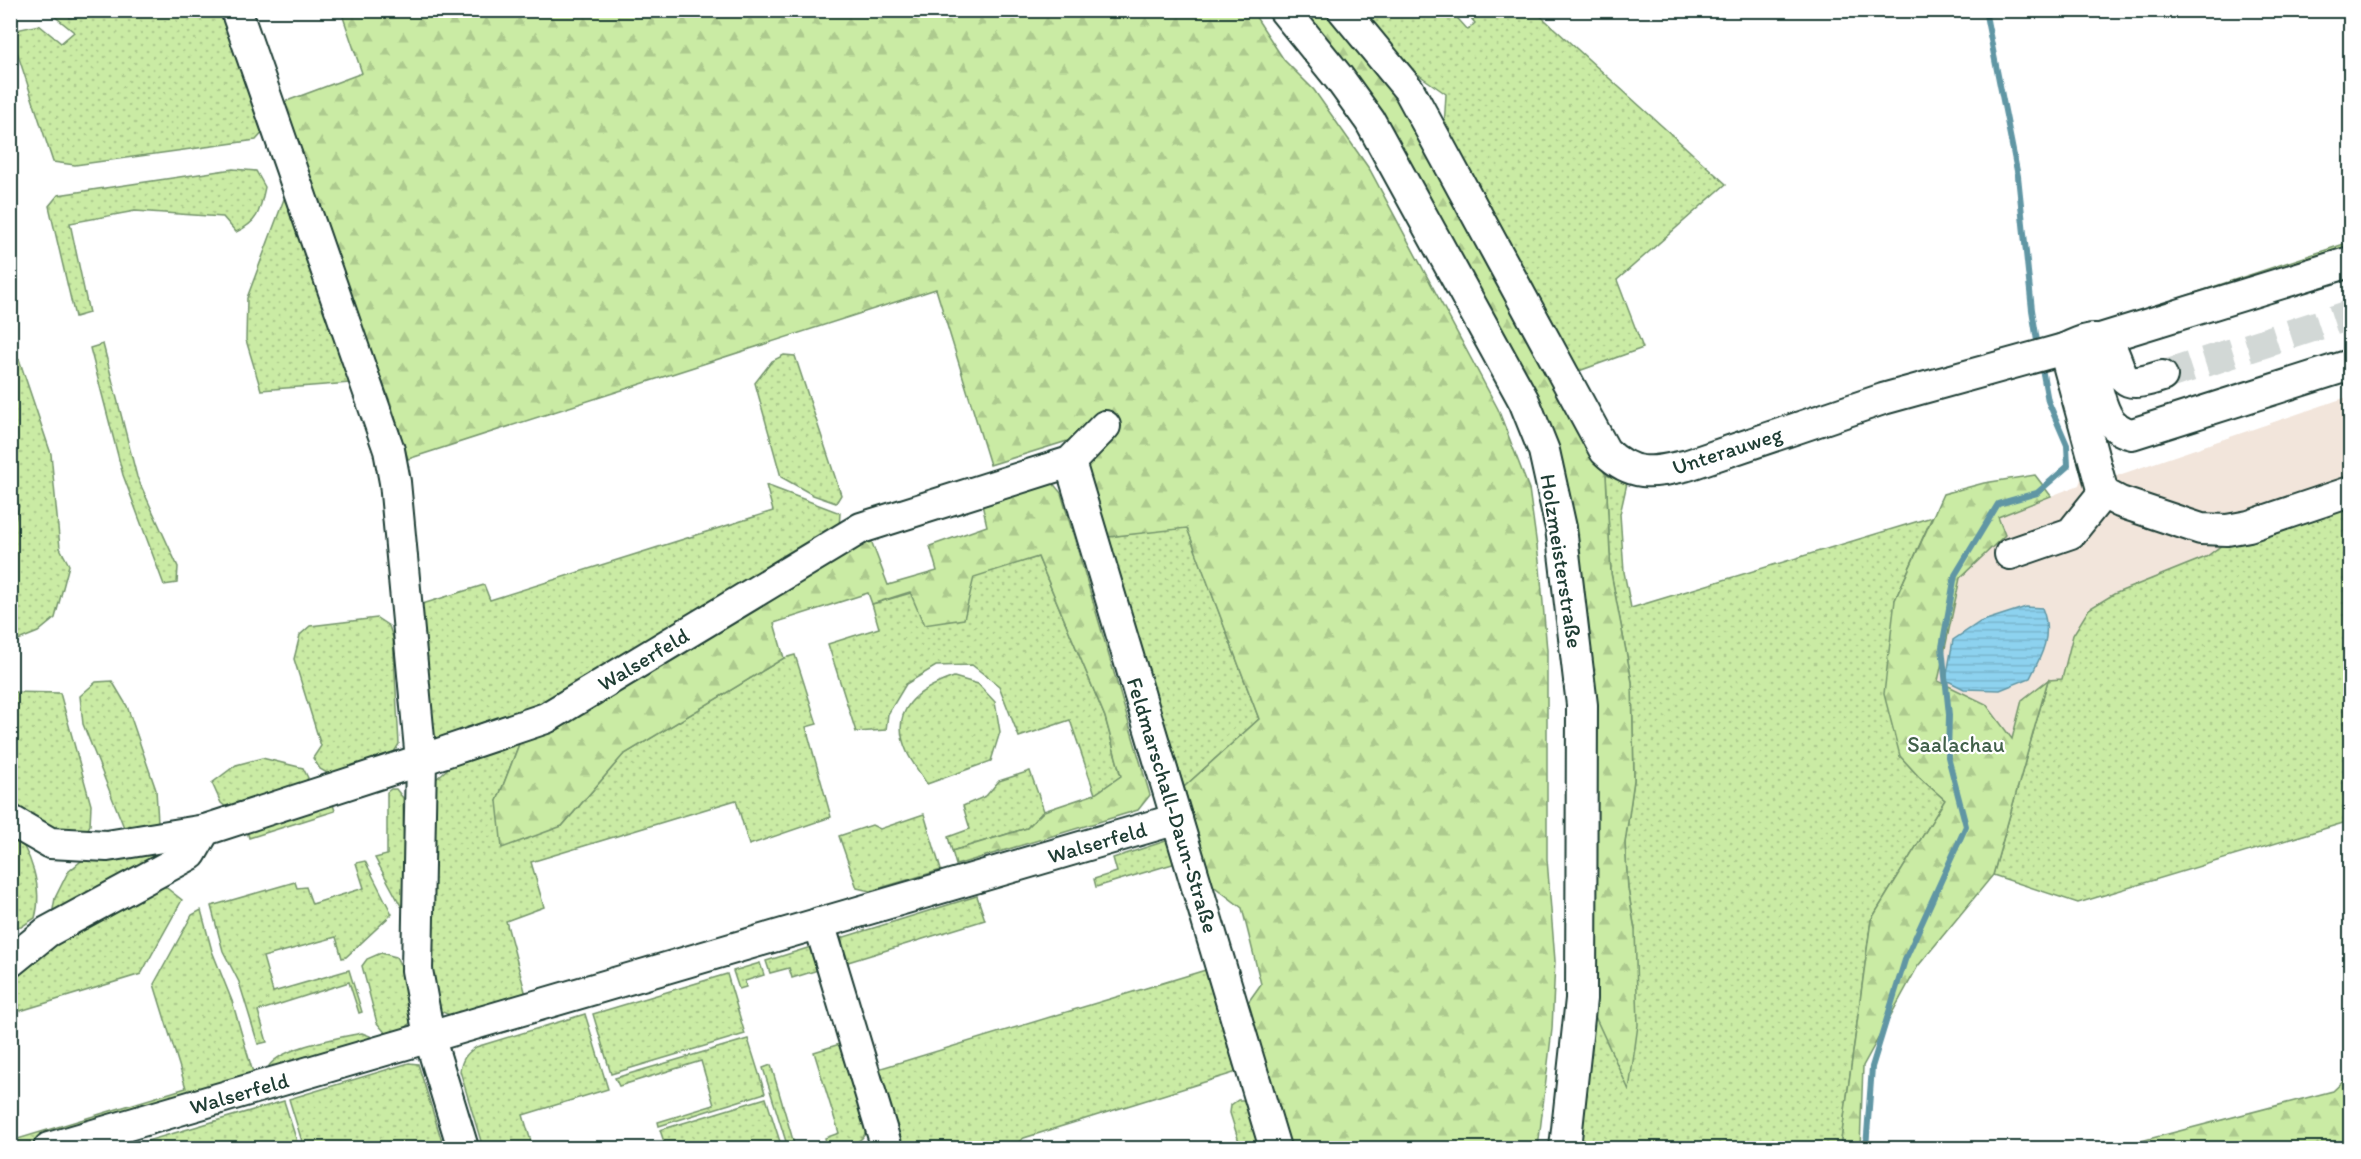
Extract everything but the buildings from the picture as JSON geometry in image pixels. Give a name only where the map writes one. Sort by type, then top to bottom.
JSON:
[{"type":"street","points":[[236,10],[389,450],[395,482],[421,760],[417,970],[429,1036],[464,1149]]},
{"type":"street","name":"Holzmeisterstraße","points":[[1284,10],[1339,78],[1370,121],[1524,401],[1544,451],[1561,528],[1582,705],[1581,999],[1565,1149]]},
{"type":"street","name":"Unterauweg","points":[[1343,10],[1409,90],[1605,451],[1627,468],[1640,472],[1662,471],[1688,465],[1883,399],[2059,350],[2085,340],[2100,339],[2350,262]]},
{"type":"street","points":[[2100,339],[2108,342],[2117,369],[2129,382],[2141,383],[2162,376]]},
{"type":"street","points":[[2059,350],[2087,357],[2108,421],[2122,432],[2132,434],[2350,365]]},
{"type":"street","points":[[2059,350],[2103,494],[2120,502],[2201,529],[2227,530],[2249,526],[2350,492]]},
{"type":"street","name":"Walserfeld","points":[[10,820],[50,843],[84,845],[107,846],[205,830],[546,718],[861,528],[1070,462],[1104,426]]},
{"type":"street","name":"Feldmarschall-Daun-Straße","points":[[1070,462],[1275,1149]]},
{"type":"street","points":[[2010,554],[2071,533],[2103,494]]},
{"type":"street","name":"Walserfeld","points":[[49,1149],[1177,819]]},
{"type":"street","points":[[10,962],[46,932],[191,854],[205,830]]},
{"type":"street","points":[[819,923],[887,1149]]},
{"type":"street","points":[[10,936],[46,932]]},
{"type":"shaded area","points":[[2076,332],[2116,476],[2350,396],[2350,498],[2230,539],[2206,557],[2175,571],[2073,635],[2062,679],[2012,740],[1986,704],[1938,681],[1960,578],[2005,535],[1998,517],[2079,485],[2087,462],[2053,375],[2049,338]]},
{"type":"green space","points":[[48,11],[67,11],[70,18],[95,11],[220,11],[265,130],[256,140],[75,165],[53,162],[15,46],[16,30],[39,25],[61,43],[74,32]]},
{"type":"green space","points":[[341,11],[1252,11],[1284,60],[1314,90],[1370,170],[1498,409],[1529,489],[1540,568],[1547,650],[1547,859],[1555,961],[1552,1029],[1538,1148],[1287,1148],[1244,1008],[1261,984],[1242,908],[1211,884],[1184,787],[1259,719],[1187,528],[1107,537],[1077,438],[990,465],[936,289],[408,459],[391,404],[276,105],[362,73]]},
{"type":"green space","points":[[1304,11],[1326,11],[1399,97],[1606,475],[1611,573],[1632,682],[1634,780],[1625,843],[1628,889],[1635,930],[1638,1025],[1629,1090],[1593,1012],[1574,526]]},
{"type":"green space","points":[[1357,11],[1451,11],[1468,30],[1475,23],[1465,11],[1535,11],[1726,184],[1617,280],[1643,348],[1576,372],[1444,128],[1446,94],[1412,70]]},
{"type":"green space","points":[[233,169],[256,171],[265,187],[262,202],[254,219],[236,232],[223,217],[135,211],[70,223],[89,313],[75,317],[49,206],[58,195]]},
{"type":"green space","points":[[284,199],[290,199],[354,377],[350,383],[261,390],[246,340],[247,298]]},
{"type":"green space","points":[[2350,242],[2350,248],[2076,332]]},
{"type":"green space","points":[[103,344],[137,477],[178,567],[177,583],[164,585],[123,475],[90,348]]},
{"type":"green space","points":[[784,355],[795,356],[841,495],[836,503],[813,495],[781,477],[755,383],[772,361]]},
{"type":"green space","points":[[19,359],[51,454],[60,548],[69,565],[55,618],[38,632],[11,643],[11,535],[19,506],[11,487],[10,362]]},
{"type":"green space","points":[[1606,475],[1627,483],[1620,514],[1624,572],[1631,608],[1932,517],[1895,600],[1900,756],[1945,800],[1871,920],[1840,1148],[1584,1148],[1577,1133],[1593,1012],[1635,930],[1628,889],[1625,843],[1634,780],[1632,682],[1611,573]]},
{"type":"green space","name":"Saalachau","points":[[2035,475],[2051,496],[1998,517],[2005,535],[1960,578],[1938,681],[1986,704],[2012,739],[2022,700],[2048,680],[1993,875],[1918,966],[1863,1066],[1860,1148],[1840,1148],[1871,920],[1945,800],[1900,756],[1884,694],[1895,600],[1943,494],[1984,483]]},
{"type":"green space","points":[[1051,481],[1061,493],[1150,795],[1138,810],[956,865],[952,851],[1027,828],[1044,811],[1095,794],[1121,776],[1105,717],[1038,557],[974,577],[964,619],[924,625],[910,592],[872,604],[868,593],[774,623],[784,658],[623,755],[562,826],[502,848],[497,801],[521,739],[869,535],[888,585],[937,571],[930,546],[987,526],[981,500]]},
{"type":"green space","points":[[766,485],[840,513],[839,528],[521,716],[434,747],[419,605],[484,585],[490,600],[773,511]]},
{"type":"green space","points":[[2350,498],[2350,821],[2078,903],[1993,875],[2048,680],[2062,679],[2073,635],[2089,609],[2114,594],[2206,557],[2230,539]]},
{"type":"green space","points":[[1187,527],[1259,719],[1184,787],[1107,537]]},
{"type":"green space","points":[[1038,557],[1105,717],[1121,776],[1095,794],[1070,720],[1019,737],[999,686],[972,665],[936,666],[906,684],[888,714],[886,730],[856,732],[828,644],[879,628],[872,604]]},
{"type":"green space","points":[[377,618],[389,626],[393,638],[399,744],[391,757],[334,777],[320,769],[313,758],[321,746],[294,659],[300,635],[310,626]]},
{"type":"green space","points":[[795,655],[817,724],[806,727],[831,817],[749,845],[736,800],[531,862],[544,907],[506,921],[526,995],[452,1016],[440,1011],[430,979],[435,780],[454,763],[521,739],[497,801],[562,826],[623,755],[784,658]]},
{"type":"green space","points":[[954,677],[978,684],[995,702],[1000,732],[991,761],[927,784],[907,752],[901,724],[904,713],[918,695]]},
{"type":"green space","points":[[112,681],[127,706],[156,790],[158,822],[143,828],[125,830],[83,724],[80,696],[96,682]]},
{"type":"green space","points":[[10,692],[60,693],[91,805],[90,825],[83,838],[43,826],[25,816],[11,800]]},
{"type":"green space","points":[[262,758],[303,768],[308,778],[303,786],[226,807],[221,803],[212,783],[236,765]]},
{"type":"green space","points":[[1030,771],[1044,811],[1027,828],[952,851],[948,837],[970,829],[963,806],[986,796],[999,781]]},
{"type":"green space","points":[[396,789],[403,798],[405,904],[401,906],[375,858],[387,855],[387,792]]},
{"type":"green space","points":[[332,801],[335,811],[249,838],[246,828]]},
{"type":"green space","points":[[924,814],[941,870],[870,891],[857,888],[839,836],[872,825],[880,829]]},
{"type":"green space","points":[[10,829],[30,859],[38,895],[35,918],[21,927],[11,928]]},
{"type":"green space","points":[[1169,840],[1176,863],[1096,887],[1094,879],[1117,872],[1113,858]]},
{"type":"green space","points":[[179,849],[52,915],[55,898],[68,872],[86,857]]},
{"type":"green space","points":[[365,861],[392,914],[346,957],[342,958],[336,937],[263,957],[273,992],[349,970],[362,1012],[359,1013],[349,982],[258,1011],[267,1042],[258,1044],[239,982],[223,951],[211,906],[295,882],[297,888],[306,887],[312,904],[364,888],[356,863]]},
{"type":"green space","points":[[159,882],[182,900],[141,974],[20,1011],[15,992],[11,993],[11,974],[76,925]]},
{"type":"green space","points":[[977,896],[985,920],[848,962],[841,938]]},
{"type":"green space","points":[[201,910],[212,951],[232,1001],[254,1076],[11,1148],[11,1141],[186,1088],[154,984],[192,915]]},
{"type":"green space","points":[[811,947],[818,970],[792,978],[789,968],[770,973],[766,961]]},
{"type":"green space","points":[[381,953],[396,957],[406,975],[413,1018],[405,1030],[387,1035],[377,1023],[362,966],[367,959]]},
{"type":"green space","points":[[760,963],[764,975],[745,981],[746,987],[739,989],[733,971]]},
{"type":"green space","points":[[1209,969],[1237,1072],[1024,1138],[1010,1148],[902,1148],[878,1069]]},
{"type":"green space","points":[[727,974],[745,1034],[611,1074],[593,1014]]},
{"type":"green space","points":[[585,1014],[608,1089],[523,1115],[533,1148],[483,1148],[460,1071],[465,1057],[476,1047]]},
{"type":"green space","points":[[362,1033],[370,1036],[371,1040],[270,1071],[269,1066],[276,1059],[298,1049]]},
{"type":"green space","points":[[748,1039],[765,1093],[659,1126],[658,1122],[714,1105],[701,1061],[619,1086],[615,1078]]},
{"type":"green space","points":[[840,1044],[866,1131],[860,1140],[854,1143],[842,1147],[823,1148],[821,1144],[826,1143],[825,1138],[839,1133],[814,1052]]},
{"type":"green space","points":[[409,1063],[418,1064],[444,1148],[304,1148],[289,1099]]},
{"type":"green space","points":[[771,1065],[795,1147],[810,1143],[811,1147],[815,1146],[815,1148],[788,1148],[763,1068]]},
{"type":"green space","points":[[2350,1075],[2350,1148],[2064,1148],[2141,1141],[2333,1091]]},
{"type":"green space","points":[[766,1098],[782,1148],[666,1148],[660,1130]]},
{"type":"green space","points":[[1238,1100],[1245,1100],[1249,1106],[1262,1148],[1241,1148],[1230,1113],[1231,1105]]},
{"type":"green space","points":[[284,1101],[299,1148],[149,1148],[147,1141]]},
{"type":"water","points":[[2026,607],[2042,608],[2046,627],[2045,644],[2030,678],[2000,690],[1964,689],[1946,680],[1953,640],[1980,622]]},
{"type":"waterway","points":[[1985,10],[2018,176],[2038,347]]},
{"type":"waterway","points":[[1866,1148],[1872,1067],[1905,960],[1966,826],[1948,757],[1949,715],[1942,647],[1955,575],[1998,504],[2037,493],[2068,466],[2067,445],[2048,401],[2041,363]]},
{"type":"tunnel","points":[[2162,376],[2350,315]]}]
